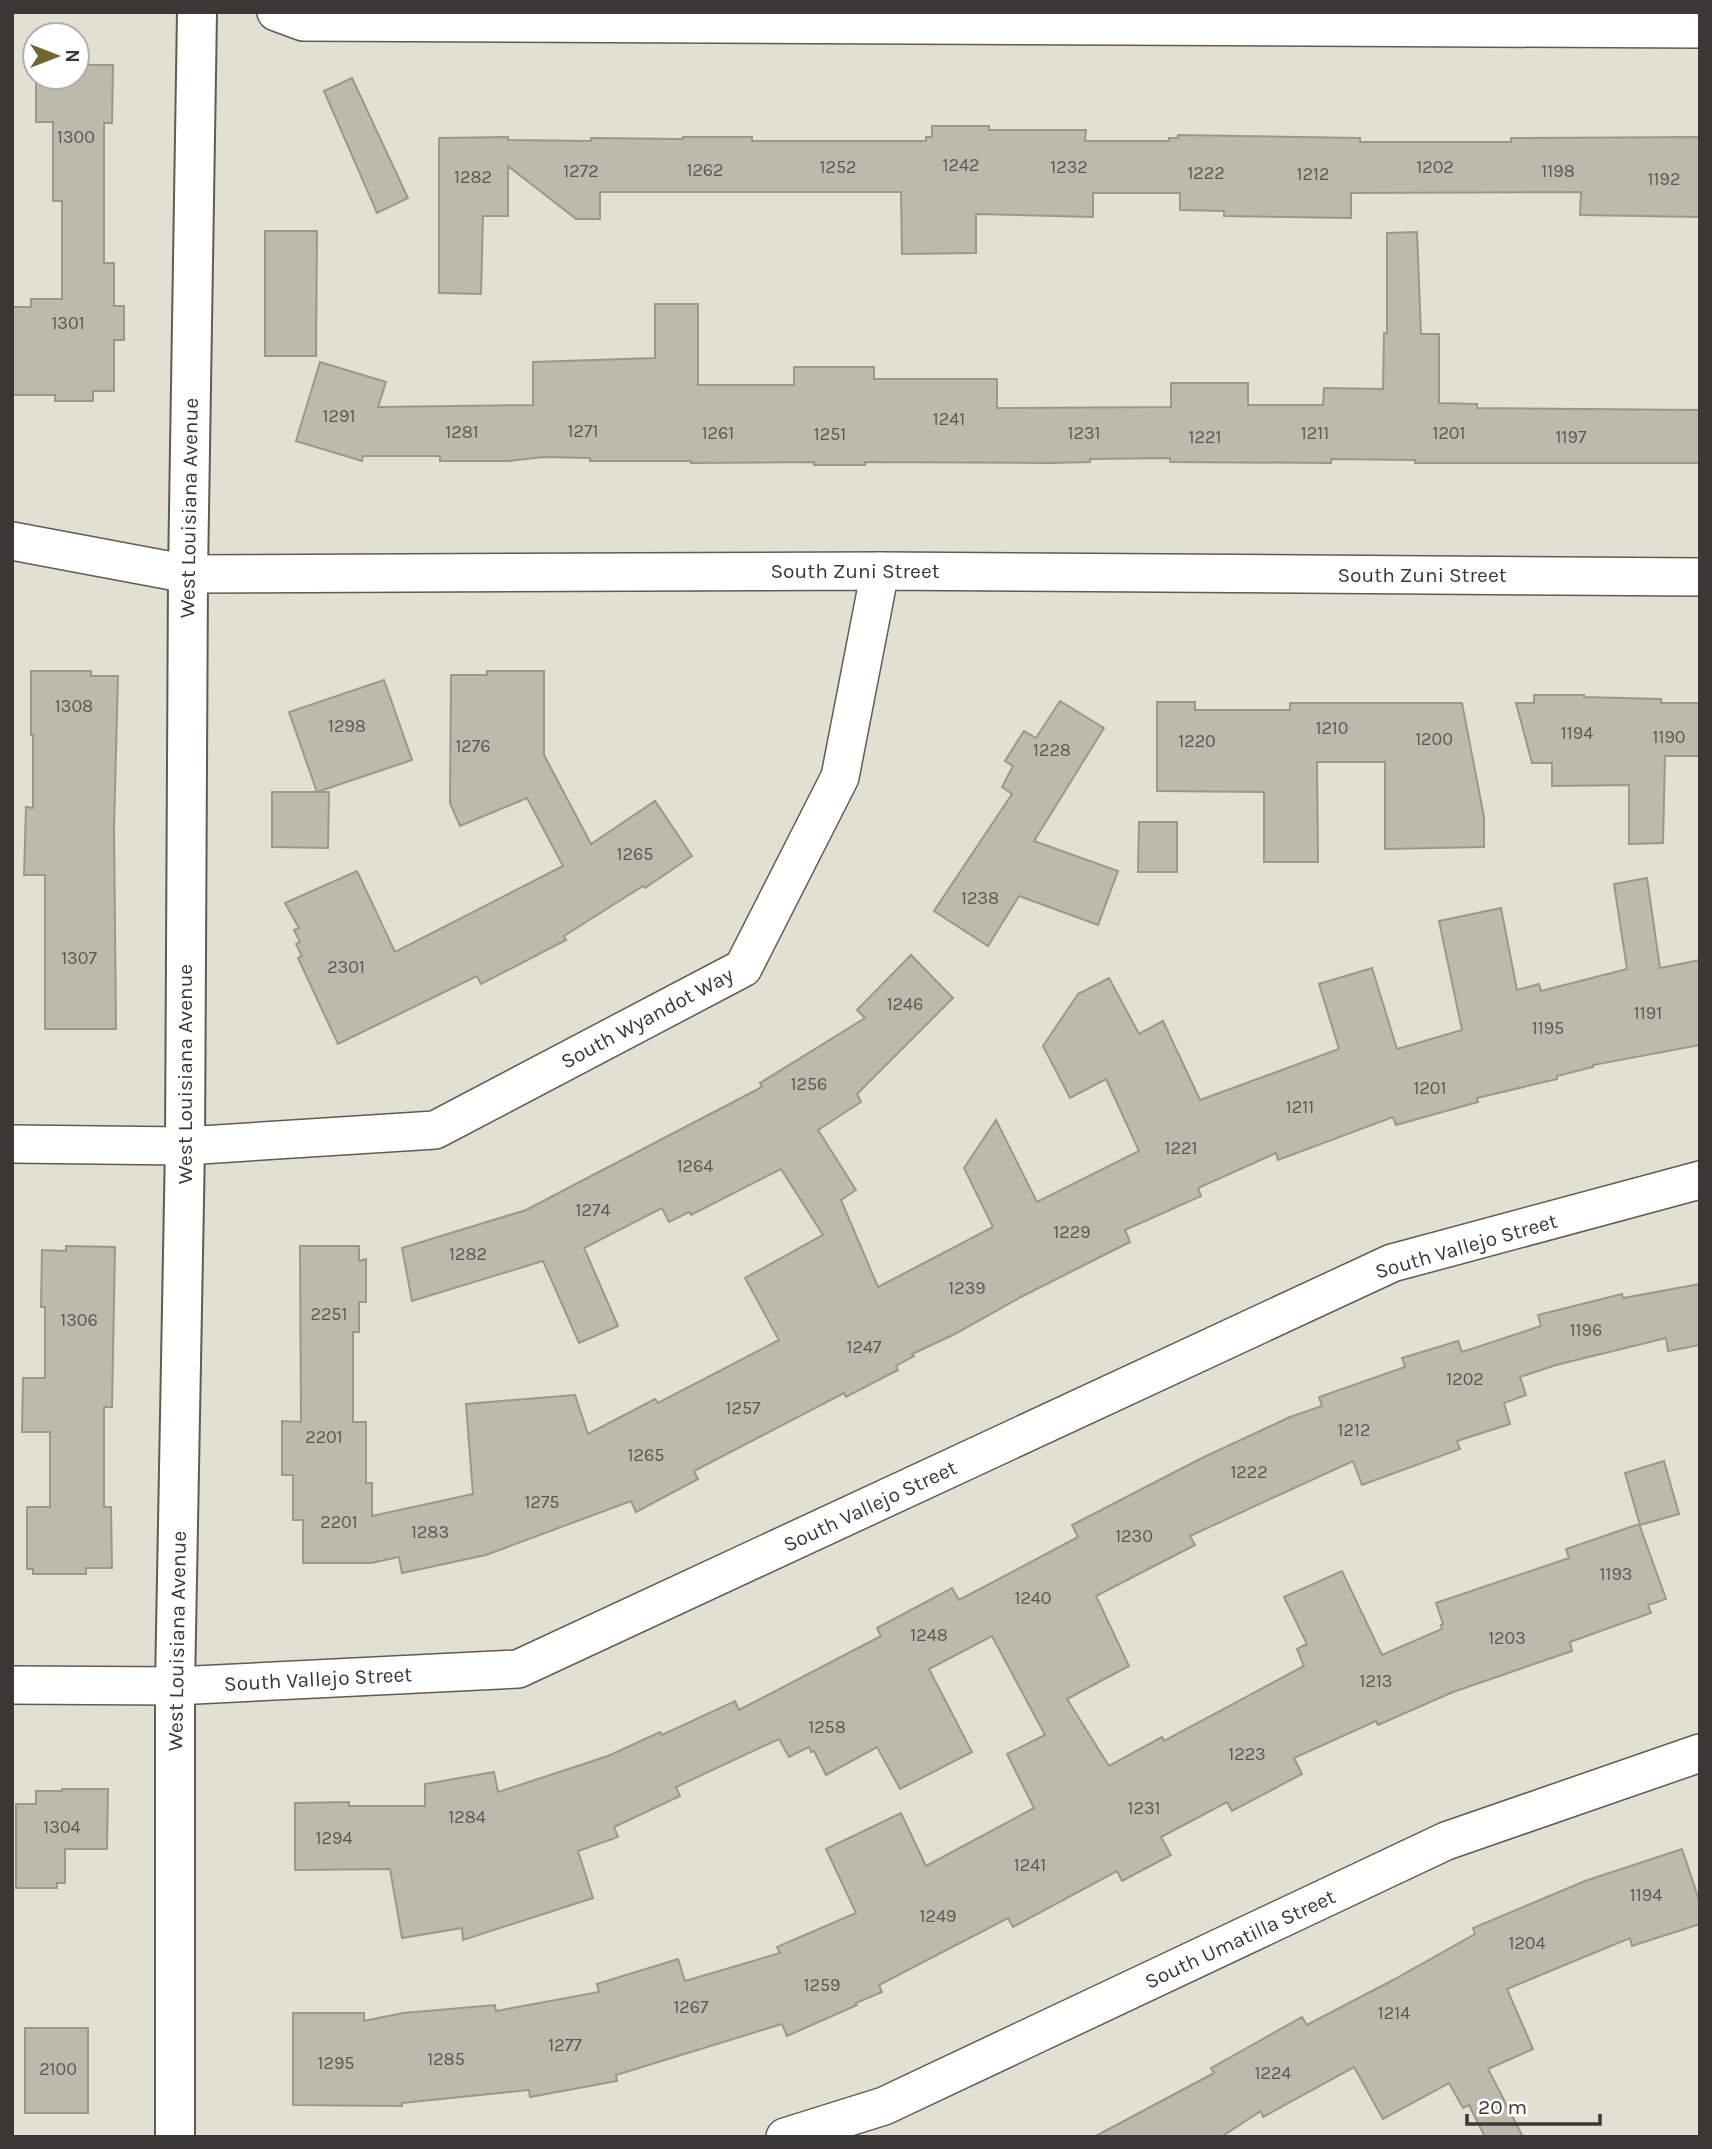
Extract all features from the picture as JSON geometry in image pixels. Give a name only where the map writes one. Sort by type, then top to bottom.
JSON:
[{"type":"street","name":"West Louisiana Avenue","points":[[176,2137],[176,1686],[185,1146],[188,574],[197,12]]},
{"type":"street","points":[[276,12],[303,22],[1700,29]]},
{"type":"street","name":"South Zuni Street","points":[[12,541],[188,574],[880,571],[1700,577]]},
{"type":"street","name":"South Wyandot Way","points":[[12,1144],[185,1146],[435,1130],[743,968],[840,777],[880,571]]},
{"type":"street","name":"South Vallejo Street","points":[[12,1685],[176,1686],[518,1670],[1392,1263],[1700,1180]]},
{"type":"street","name":"South Umatilla Street","points":[[785,2137],[884,2106],[1446,1841],[1700,1753]]},
{"type":"building","points":[[91,65],[113,65],[112,123],[104,123],[104,263],[114,263],[114,306],[124,306],[124,340],[114,340],[114,391],[93,391],[93,401],[55,401],[55,395],[12,395],[12,307],[31,307],[31,299],[62,299],[62,201],[53,201],[53,122],[36,122],[36,91],[91,91]]},
{"type":"building","points":[[352,78],[408,198],[377,213],[324,91]]},
{"type":"building","points":[[932,126],[989,126],[989,130],[1086,130],[1085,141],[1169,141],[1169,138],[1178,138],[1178,135],[1360,138],[1360,142],[1511,142],[1511,138],[1700,137],[1700,217],[1580,215],[1581,192],[1351,193],[1351,218],[1224,216],[1224,211],[1180,210],[1180,193],[1093,193],[1093,217],[976,214],[976,253],[902,254],[901,192],[600,192],[600,219],[576,219],[508,166],[508,216],[483,216],[481,294],[439,293],[439,138],[508,137],[508,140],[591,141],[591,138],[752,137],[752,141],[926,141],[926,137],[932,137]]},
{"type":"building","points":[[265,231],[317,231],[316,356],[265,356]]},
{"type":"building","points":[[1417,232],[1421,334],[1439,334],[1439,403],[1477,404],[1477,408],[1700,410],[1700,463],[1415,463],[1415,460],[1331,459],[1331,463],[1170,462],[1170,458],[1090,459],[1090,462],[1050,463],[865,462],[865,465],[814,465],[814,462],[691,463],[543,457],[509,461],[440,461],[440,456],[363,456],[362,461],[296,441],[320,362],[386,382],[378,407],[533,405],[533,362],[655,358],[655,304],[698,304],[698,385],[794,385],[794,367],[874,367],[874,379],[997,379],[997,408],[1171,407],[1171,383],[1248,383],[1248,405],[1323,405],[1324,388],[1383,389],[1384,333],[1387,333],[1387,233]]},
{"type":"building","points":[[31,671],[91,671],[91,676],[118,676],[114,828],[116,1029],[45,1029],[45,875],[24,875],[26,807],[33,808]]},
{"type":"building","points":[[487,671],[544,671],[544,755],[591,844],[655,801],[692,856],[645,888],[643,886],[564,936],[566,940],[481,984],[477,976],[338,1044],[298,958],[302,956],[296,944],[300,942],[294,930],[299,928],[285,903],[357,871],[395,952],[563,866],[527,798],[460,826],[450,803],[451,675],[487,675]]},
{"type":"building","points":[[384,680],[412,760],[317,792],[289,712]]},
{"type":"building","points":[[1534,695],[1584,695],[1661,699],[1661,703],[1700,703],[1700,756],[1665,756],[1663,843],[1629,844],[1629,785],[1552,786],[1552,763],[1532,763],[1516,703],[1534,703]]},
{"type":"building","points":[[1060,701],[1104,728],[1034,841],[1118,871],[1098,925],[1019,896],[988,946],[934,911],[1012,794],[1002,787],[1013,766],[1005,761],[1024,731],[1036,738]]},
{"type":"building","points":[[1157,702],[1195,702],[1195,710],[1290,710],[1290,703],[1462,703],[1484,817],[1484,847],[1385,849],[1385,762],[1317,762],[1318,862],[1264,862],[1264,792],[1157,791]]},
{"type":"building","points":[[272,792],[329,792],[328,848],[272,847]]},
{"type":"building","points":[[1139,822],[1177,822],[1177,872],[1138,872]]},
{"type":"building","points":[[1647,878],[1660,968],[1700,960],[1700,1045],[1593,1065],[1557,1076],[1557,1079],[1477,1098],[1478,1102],[1396,1125],[1393,1117],[1278,1160],[1276,1153],[1198,1188],[1201,1196],[1125,1230],[1130,1242],[912,1354],[914,1356],[896,1366],[898,1370],[846,1397],[844,1393],[694,1471],[698,1479],[636,1512],[631,1501],[486,1555],[402,1573],[399,1557],[371,1563],[303,1563],[303,1520],[293,1520],[293,1475],[282,1475],[282,1421],[301,1422],[300,1246],[359,1246],[359,1261],[366,1259],[366,1302],[359,1302],[359,1332],[353,1332],[353,1422],[366,1422],[366,1483],[372,1483],[372,1516],[473,1494],[466,1404],[575,1395],[588,1434],[655,1399],[658,1403],[779,1340],[745,1278],[823,1235],[781,1169],[691,1215],[689,1212],[669,1222],[662,1208],[584,1248],[618,1326],[579,1343],[543,1261],[412,1301],[402,1248],[526,1210],[762,1087],[760,1083],[865,1018],[857,1010],[911,955],[953,998],[857,1094],[861,1102],[818,1130],[856,1190],[841,1200],[878,1287],[993,1227],[964,1168],[996,1120],[1037,1202],[1139,1151],[1106,1079],[1070,1098],[1043,1046],[1078,994],[1109,978],[1139,1034],[1163,1021],[1200,1100],[1339,1049],[1319,984],[1372,968],[1397,1049],[1462,1030],[1439,921],[1501,908],[1517,990],[1539,984],[1541,991],[1627,969],[1614,884]]},
{"type":"building","points":[[66,1246],[115,1247],[112,1407],[104,1407],[104,1507],[111,1507],[112,1568],[86,1568],[86,1574],[33,1574],[33,1569],[27,1569],[27,1507],[50,1507],[50,1432],[22,1432],[23,1378],[45,1378],[45,1307],[41,1307],[42,1250],[66,1251]]},
{"type":"building","points":[[1700,1284],[1700,1345],[1668,1351],[1666,1338],[1556,1365],[1520,1377],[1526,1395],[1504,1403],[1510,1424],[1457,1441],[1460,1449],[1362,1485],[1353,1461],[1190,1536],[1195,1545],[1096,1596],[1129,1666],[1067,1699],[1109,1766],[1162,1737],[1164,1741],[1304,1666],[1297,1649],[1307,1644],[1284,1597],[1342,1571],[1382,1655],[1442,1629],[1436,1603],[1569,1558],[1566,1549],[1639,1524],[1666,1599],[1648,1605],[1651,1613],[1570,1642],[1572,1651],[1453,1692],[1378,1725],[1376,1721],[1294,1758],[1302,1774],[1232,1811],[1227,1802],[1161,1837],[1171,1855],[1122,1881],[1117,1871],[1013,1927],[1008,1918],[879,1985],[882,1992],[787,2036],[782,2024],[616,2075],[617,2081],[530,2097],[529,2090],[402,2103],[402,2106],[293,2105],[293,2013],[364,2013],[364,2021],[403,2013],[495,2005],[496,2011],[599,1992],[597,1984],[678,1959],[685,1981],[780,1953],[777,1947],[856,1913],[826,1849],[901,1813],[926,1866],[1034,1808],[1007,1754],[1045,1735],[992,1636],[929,1669],[972,1752],[900,1789],[877,1747],[826,1775],[814,1751],[811,1752],[809,1747],[789,1757],[779,1739],[676,1787],[680,1796],[614,1827],[618,1837],[578,1851],[593,1898],[463,1940],[462,1928],[402,1938],[390,1869],[295,1870],[295,1803],[349,1802],[349,1806],[425,1806],[425,1784],[494,1772],[498,1792],[608,1756],[660,1732],[662,1735],[735,1701],[739,1710],[881,1636],[877,1628],[952,1588],[959,1600],[1078,1537],[1072,1525],[1202,1458],[1290,1417],[1322,1406],[1319,1397],[1405,1367],[1402,1358],[1458,1341],[1462,1352],[1541,1326],[1538,1315],[1622,1294],[1623,1298]]},
{"type":"building","points":[[1664,1461],[1679,1514],[1640,1525],[1625,1473]]},
{"type":"building","points":[[108,1789],[107,1849],[65,1849],[65,1883],[57,1883],[57,1888],[16,1888],[16,1804],[36,1804],[36,1791]]},
{"type":"building","points":[[1682,1849],[1700,1903],[1700,1924],[1632,1946],[1630,1938],[1507,1989],[1533,2049],[1488,2069],[1523,2137],[1485,2137],[1469,2105],[1463,2108],[1449,2083],[1383,2119],[1354,2067],[1263,2117],[1261,2111],[1221,2137],[1094,2137],[1214,2073],[1211,2068],[1302,2017],[1307,2025],[1393,1980],[1475,1934],[1473,1928],[1585,1881]]},
{"type":"building","points":[[25,2028],[88,2028],[88,2113],[25,2113]]}]
